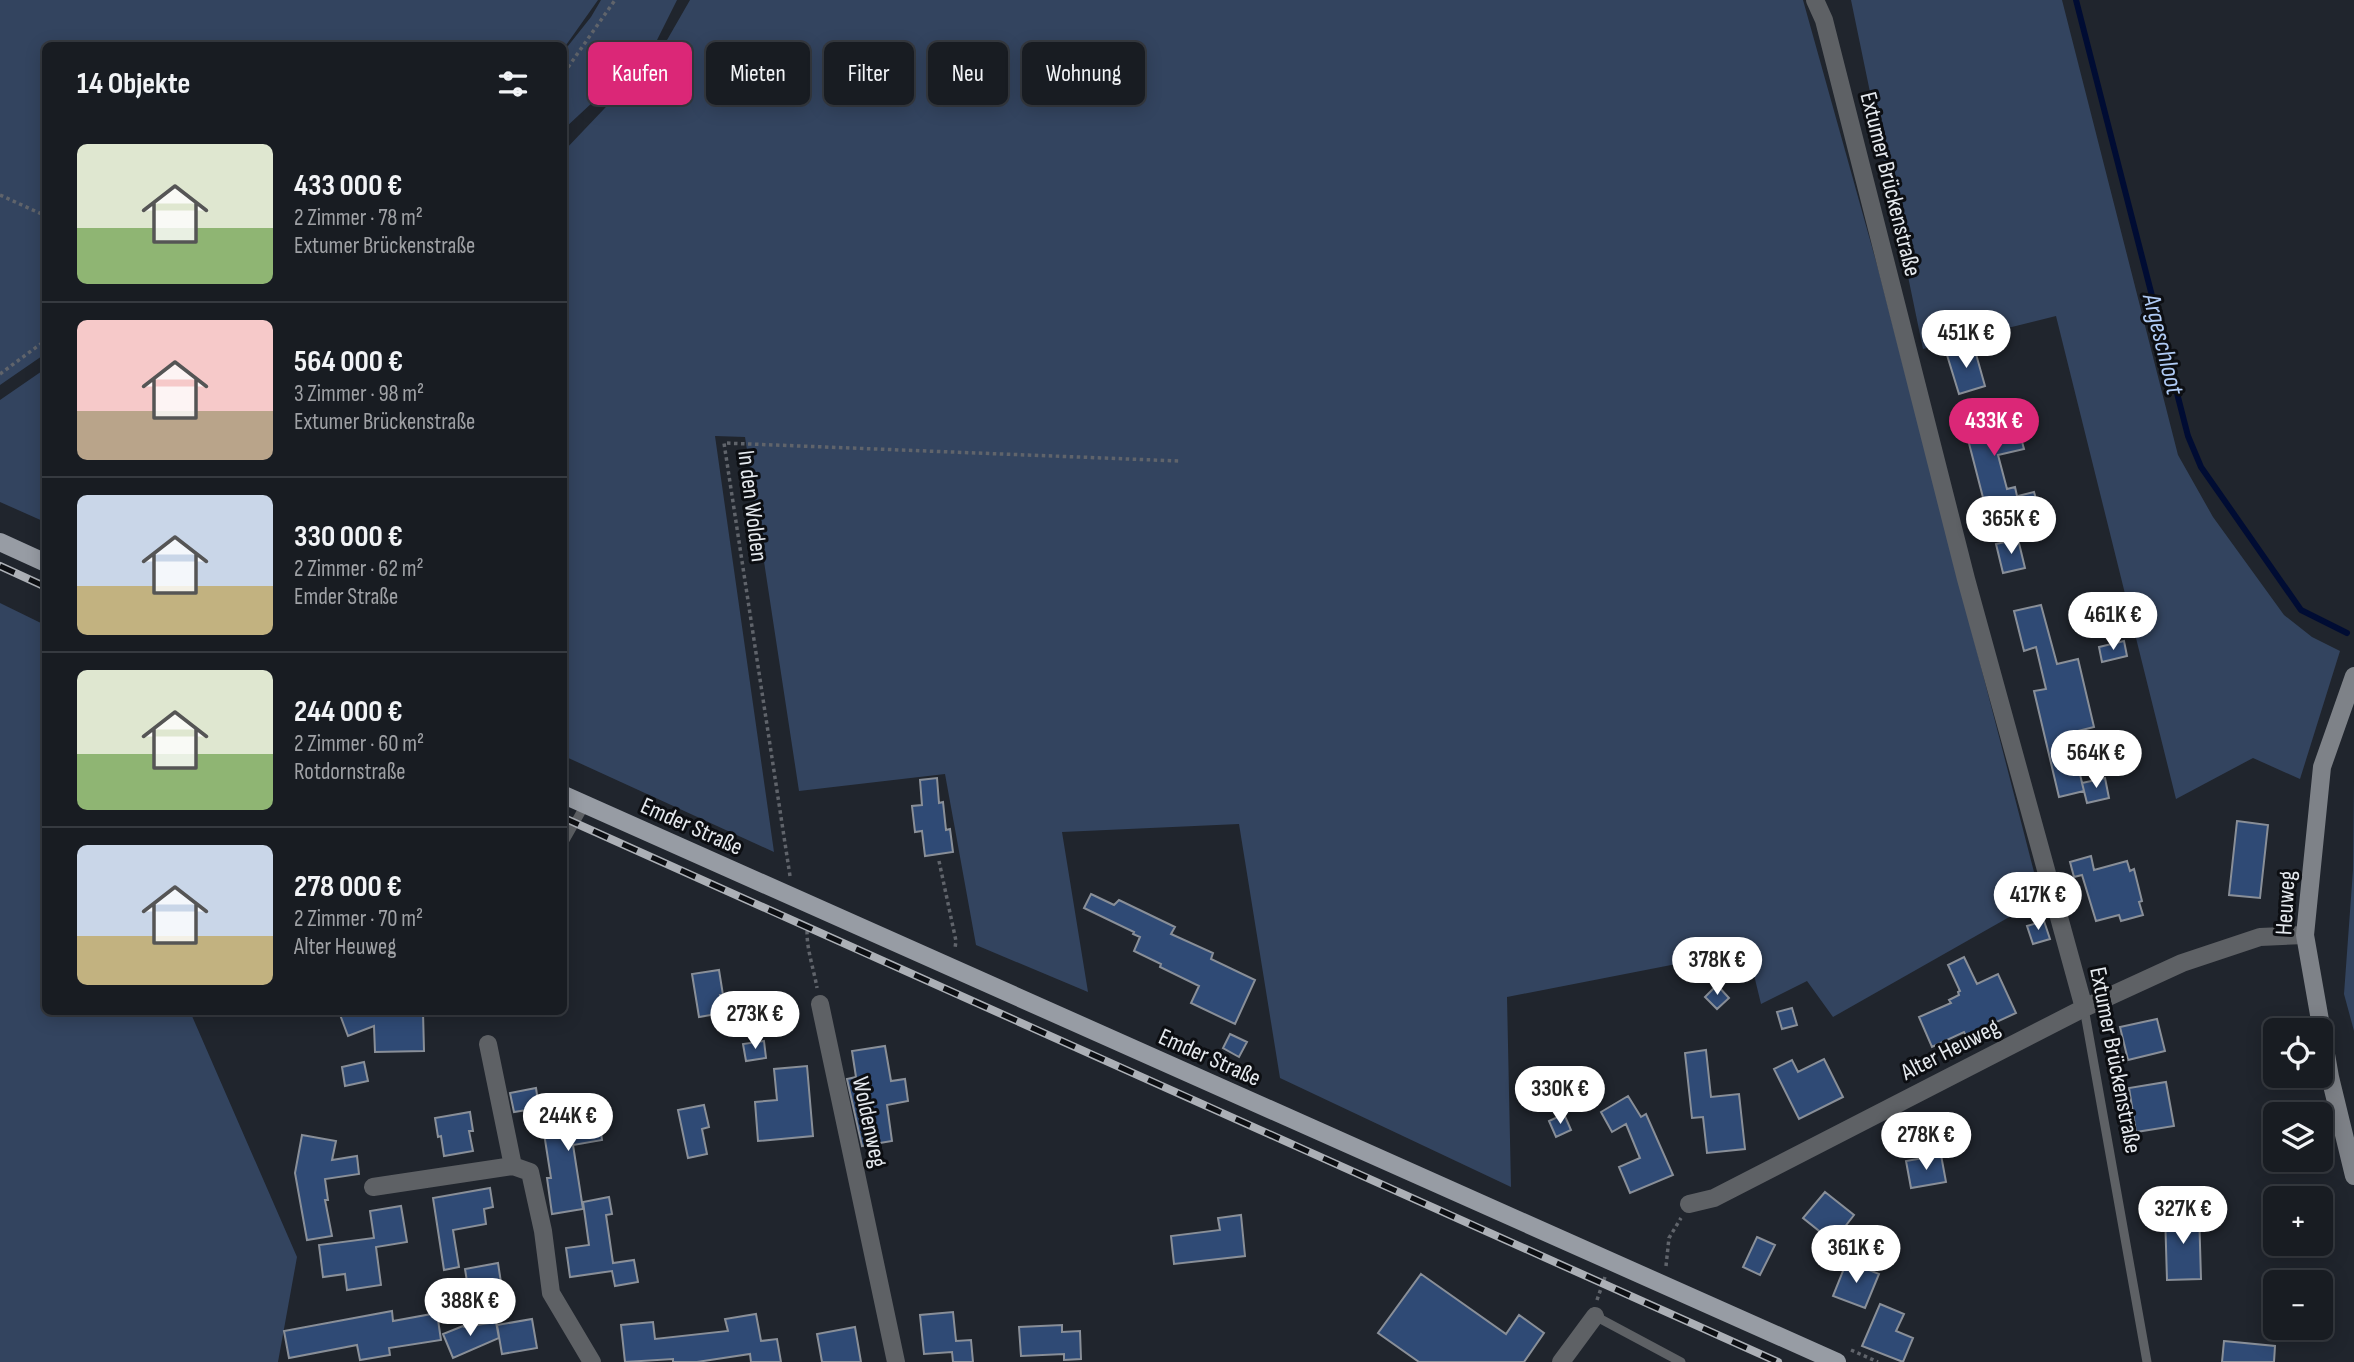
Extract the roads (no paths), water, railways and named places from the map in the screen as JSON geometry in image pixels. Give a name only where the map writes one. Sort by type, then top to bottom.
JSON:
[{"type":"main road","points":[[0,542],[42,561]]},
{"type":"main road","name":"Emder Straße","points":[[567,796],[1837,1362]]},
{"type":"street","name":"Extumer Brückenstraße","points":[[1815,0],[1824,20],[1963,565],[2084,1008]]},
{"type":"street","name":"Heuweg","points":[[2354,676],[2322,767],[2305,935],[2330,1077],[2354,1176]]},
{"type":"street","name":"Alter Heuweg","points":[[1689,1204],[1714,1198],[2084,1008],[2182,963],[2260,936],[2305,935]]},
{"type":"street","name":"Woldenweg","points":[[820,1004],[896,1362]]},
{"type":"street","points":[[488,1044],[513,1166]]},
{"type":"street","points":[[373,1187],[513,1166],[530,1172],[543,1231],[551,1293],[592,1362]]},
{"type":"street","points":[[1561,1362],[1595,1316]]},
{"type":"lane","points":[[567,837],[585,804]]},
{"type":"lane","name":"Extumer Brückenstraße","points":[[2084,1008],[2147,1362]]},
{"type":"lane","points":[[1595,1316],[1681,1362]]},
{"type":"waterway","name":"Argeschloot","points":[[2076,0],[2188,436],[2201,467],[2301,610],[2347,633]]},
{"type":"railway","points":[[0,566],[42,585]]},
{"type":"railway","points":[[567,819],[1778,1362]]}]
